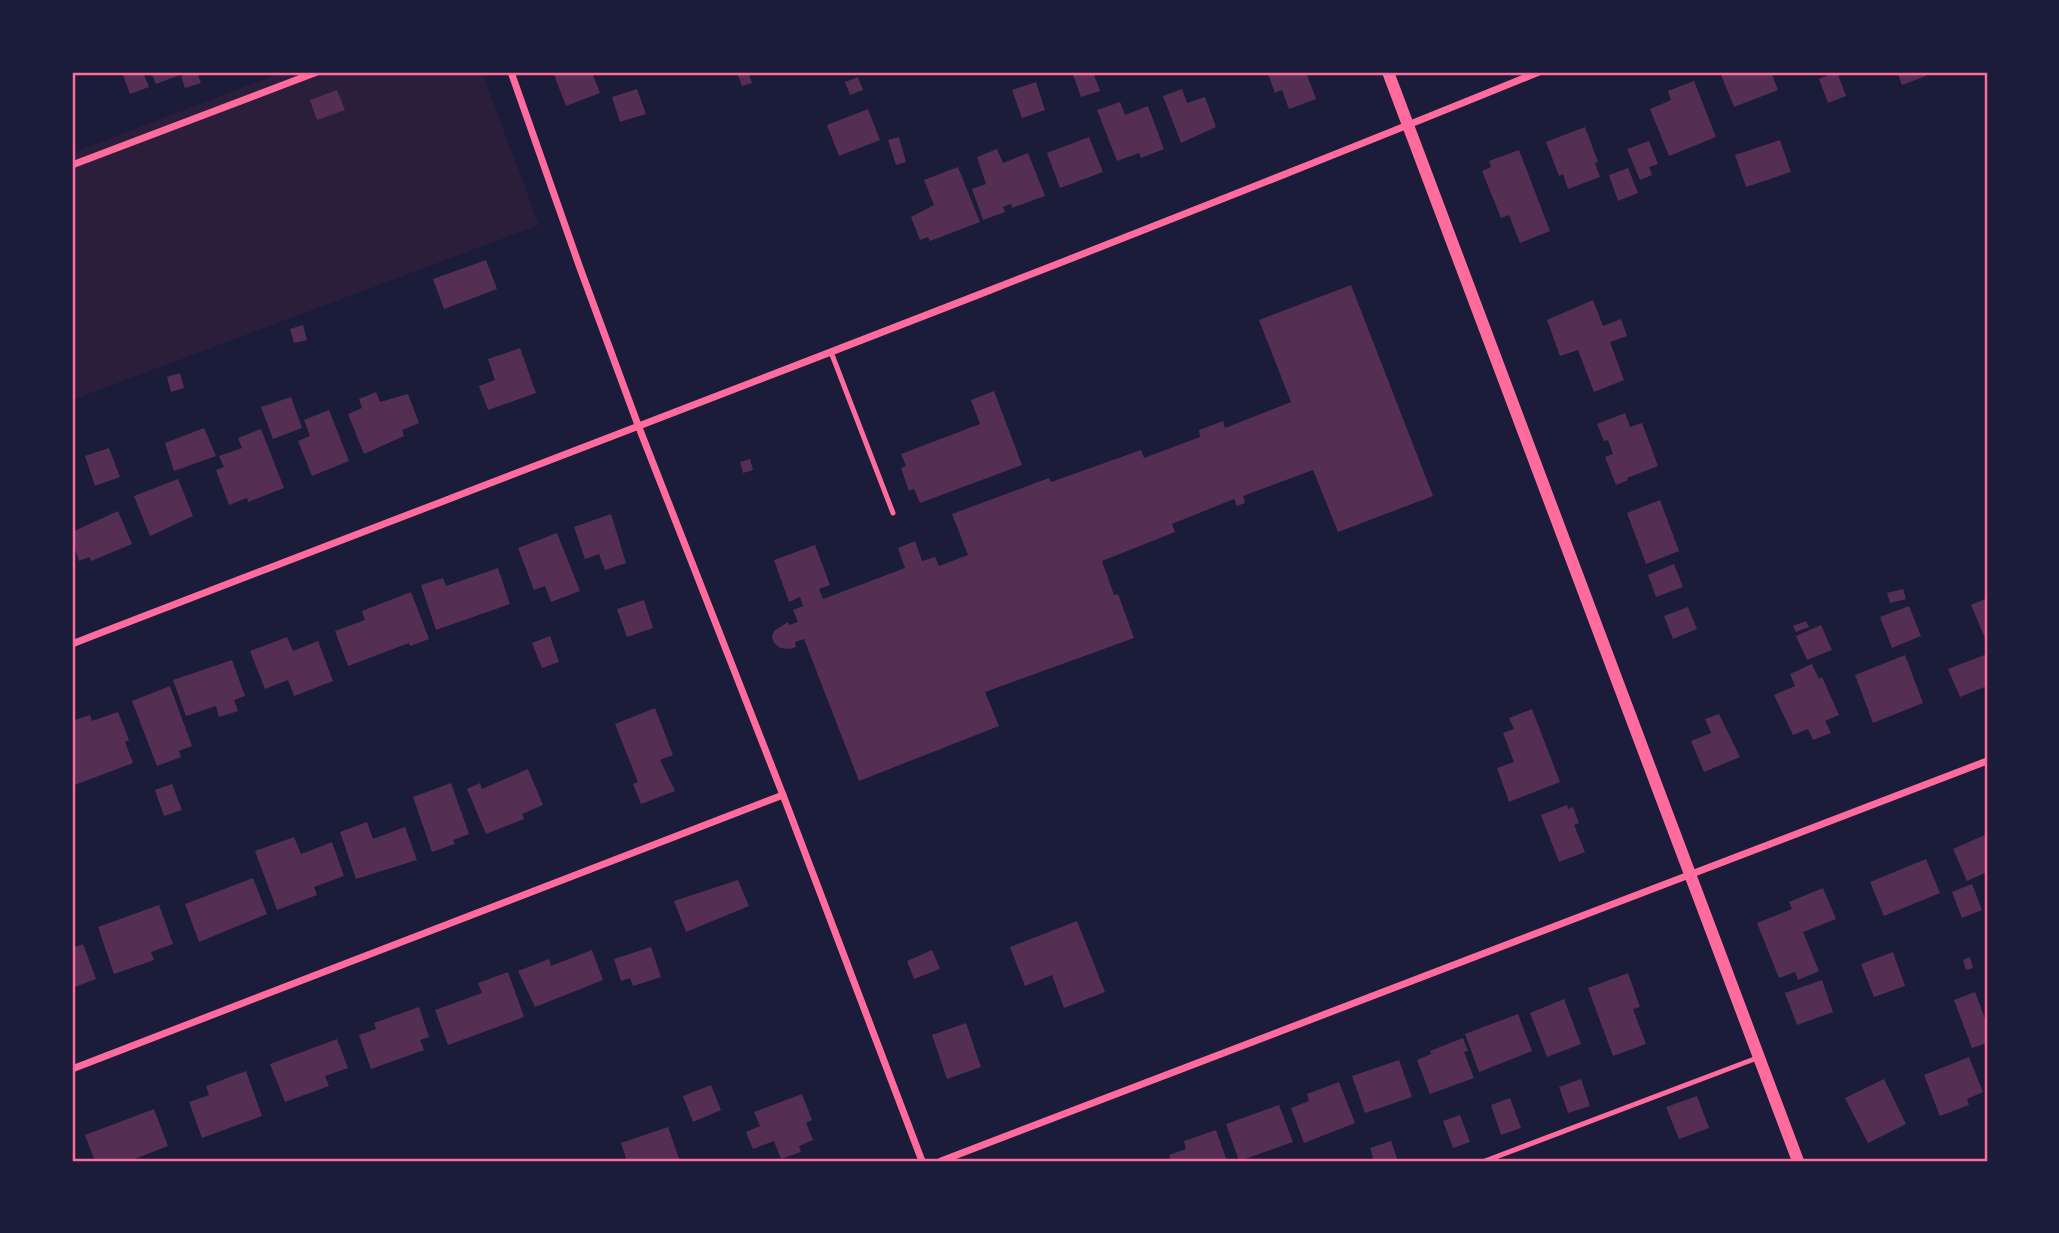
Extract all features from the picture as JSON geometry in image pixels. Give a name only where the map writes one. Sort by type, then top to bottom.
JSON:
[{"type":"street","points":[[72,165],[317,72]]},
{"type":"street","points":[[511,72],[638,425],[922,1161]]},
{"type":"street","points":[[1388,72],[1798,1161]]},
{"type":"street","points":[[72,644],[831,352],[1539,72]]},
{"type":"street","points":[[941,1161],[1987,761]]},
{"type":"street","points":[[72,1069],[783,795]]},
{"type":"lane","points":[[831,352],[893,513]]},
{"type":"lane","points":[[1485,1161],[1759,1058]]},
{"type":"shaded area","points":[[283,72],[482,72],[539,225],[72,400],[72,153]]},
{"type":"building","points":[[122,72],[143,72],[149,87],[130,94]]},
{"type":"building","points":[[151,72],[188,72],[156,84]]},
{"type":"building","points":[[197,72],[201,83],[185,88],[181,76]]},
{"type":"building","points":[[553,72],[592,72],[600,93],[566,106]]},
{"type":"building","points":[[748,72],[752,83],[742,86],[737,73]]},
{"type":"building","points":[[1072,72],[1093,72],[1100,91],[1081,97]]},
{"type":"building","points":[[1306,72],[1316,99],[1289,109],[1282,90],[1275,93],[1268,74]]},
{"type":"building","points":[[1720,72],[1771,72],[1778,90],[1734,107]]},
{"type":"building","points":[[1837,72],[1846,96],[1828,103],[1819,79]]},
{"type":"building","points":[[1897,72],[1924,72],[1926,76],[1902,85]]},
{"type":"building","points":[[858,77],[863,90],[850,95],[845,82]]},
{"type":"building","points":[[1694,81],[1716,137],[1669,156],[1650,109],[1671,100],[1668,91]]},
{"type":"building","points":[[1036,82],[1045,110],[1022,118],[1012,90]]},
{"type":"building","points":[[637,89],[646,114],[620,122],[612,97]]},
{"type":"building","points":[[1182,89],[1187,103],[1205,97],[1216,127],[1181,143],[1163,96]]},
{"type":"building","points":[[337,90],[345,110],[317,120],[310,100]]},
{"type":"building","points":[[1120,102],[1125,115],[1148,106],[1164,149],[1141,158],[1139,153],[1117,161],[1097,110]]},
{"type":"building","points":[[868,109],[880,140],[839,156],[827,125]]},
{"type":"building","points":[[1585,127],[1598,162],[1595,163],[1600,177],[1568,189],[1563,174],[1559,176],[1546,142]]},
{"type":"building","points":[[899,137],[906,162],[896,165],[888,140]]},
{"type":"building","points":[[1089,137],[1103,172],[1060,188],[1047,153]]},
{"type":"building","points":[[1780,140],[1791,172],[1746,187],[1735,155]]},
{"type":"building","points":[[1649,141],[1658,164],[1649,167],[1652,175],[1640,180],[1627,149]]},
{"type":"building","points":[[997,149],[1003,163],[1028,153],[1045,196],[1012,208],[1011,204],[1003,207],[1005,212],[983,220],[972,189],[986,184],[977,157]]},
{"type":"building","points":[[1519,150],[1550,231],[1520,243],[1509,215],[1501,218],[1482,171],[1491,167],[1489,161]]},
{"type":"building","points":[[958,167],[980,222],[930,241],[928,237],[920,240],[911,217],[934,205],[924,180]]},
{"type":"building","points":[[1628,168],[1638,193],[1618,201],[1609,175]]},
{"type":"building","points":[[486,260],[497,289],[444,309],[433,279]]},
{"type":"building","points":[[1351,285],[1433,496],[1338,532],[1313,470],[1243,496],[1245,503],[1237,506],[1234,499],[1172,524],[1175,532],[1102,561],[1114,595],[1118,594],[1134,638],[985,692],[999,726],[859,781],[804,639],[795,642],[796,647],[790,649],[780,648],[774,643],[774,631],[788,622],[789,625],[798,622],[793,610],[803,606],[800,597],[789,602],[774,560],[815,545],[830,585],[819,589],[823,599],[905,568],[898,548],[915,541],[922,561],[935,557],[939,566],[968,555],[952,514],[1049,478],[1051,482],[1141,450],[1144,458],[1200,437],[1199,430],[1223,421],[1225,428],[1291,402],[1259,320]]},
{"type":"building","points":[[1593,300],[1603,326],[1621,319],[1627,336],[1610,342],[1624,380],[1594,392],[1578,350],[1560,356],[1547,320]]},
{"type":"building","points":[[303,325],[307,340],[294,343],[290,329]]},
{"type":"building","points":[[520,348],[536,393],[488,410],[479,386],[495,380],[488,359]]},
{"type":"building","points":[[180,373],[184,388],[171,392],[167,377]]},
{"type":"building","points":[[994,391],[1022,465],[920,503],[914,489],[909,491],[901,468],[906,466],[901,454],[980,424],[971,400]]},
{"type":"building","points":[[376,392],[380,402],[408,394],[419,423],[402,430],[404,436],[364,454],[348,414],[362,408],[359,399]]},
{"type":"building","points":[[291,397],[302,428],[273,439],[261,407]]},
{"type":"building","points":[[329,410],[349,461],[312,476],[298,441],[310,436],[304,420]]},
{"type":"building","points":[[1625,413],[1630,427],[1642,423],[1658,466],[1616,485],[1605,457],[1613,454],[1608,440],[1604,441],[1597,424]]},
{"type":"building","points":[[204,428],[216,456],[174,471],[165,443]]},
{"type":"building","points":[[261,429],[284,488],[248,502],[247,498],[229,505],[216,470],[224,467],[219,456],[242,448],[238,438]]},
{"type":"building","points":[[109,448],[120,477],[95,486],[85,456]]},
{"type":"building","points":[[750,459],[753,470],[743,473],[740,462]]},
{"type":"building","points":[[178,479],[193,516],[150,536],[134,496]]},
{"type":"building","points":[[1660,500],[1679,551],[1646,564],[1627,513]]},
{"type":"building","points":[[118,511],[132,544],[91,561],[89,557],[79,561],[72,541],[72,532]]},
{"type":"building","points":[[611,514],[626,563],[605,570],[599,554],[585,559],[574,527]]},
{"type":"building","points":[[557,533],[580,591],[551,602],[545,586],[534,590],[518,548]]},
{"type":"building","points":[[1674,564],[1683,587],[1656,597],[1648,575]]},
{"type":"building","points":[[498,568],[510,604],[436,630],[421,585],[443,578],[446,586]]},
{"type":"building","points":[[1903,589],[1906,599],[1890,603],[1887,593]]},
{"type":"building","points":[[411,592],[429,639],[410,646],[409,643],[348,666],[335,631],[365,620],[362,611]]},
{"type":"building","points":[[1987,598],[1987,643],[1971,605]]},
{"type":"building","points":[[644,600],[653,628],[627,637],[617,609]]},
{"type":"building","points":[[1909,606],[1921,636],[1892,648],[1880,617]]},
{"type":"building","points":[[1688,607],[1697,629],[1673,639],[1664,616]]},
{"type":"building","points":[[1806,621],[1809,627],[1796,632],[1793,626]]},
{"type":"building","points":[[1821,625],[1832,650],[1807,660],[1796,636]]},
{"type":"building","points":[[550,636],[559,662],[542,668],[532,643]]},
{"type":"building","points":[[287,637],[293,651],[318,641],[333,681],[294,696],[288,680],[265,689],[250,651]]},
{"type":"building","points":[[1987,654],[1987,686],[1960,697],[1948,669]]},
{"type":"building","points":[[1905,655],[1923,703],[1873,723],[1855,675]]},
{"type":"building","points":[[232,660],[245,696],[234,700],[238,711],[219,717],[216,706],[186,716],[173,680]]},
{"type":"building","points":[[1812,664],[1819,679],[1822,677],[1839,715],[1825,721],[1831,733],[1813,740],[1808,729],[1793,735],[1774,695],[1795,686],[1790,674]]},
{"type":"building","points":[[170,686],[192,746],[179,751],[181,757],[157,766],[132,701]]},
{"type":"building","points":[[655,708],[673,755],[660,760],[675,791],[641,804],[633,784],[638,782],[615,724]]},
{"type":"building","points":[[1532,709],[1560,782],[1509,802],[1497,768],[1514,762],[1503,733],[1514,729],[1509,718]]},
{"type":"building","points":[[118,712],[129,740],[125,742],[133,763],[72,786],[72,721],[90,715],[92,721]]},
{"type":"building","points":[[1719,714],[1740,757],[1704,772],[1691,741],[1711,733],[1705,719]]},
{"type":"building","points":[[528,769],[543,805],[522,814],[524,819],[486,834],[467,789],[480,783],[482,789]]},
{"type":"building","points":[[451,783],[469,834],[453,840],[455,844],[432,852],[413,797]]},
{"type":"building","points":[[172,784],[182,810],[164,816],[155,790]]},
{"type":"building","points":[[1567,805],[1568,809],[1573,807],[1579,823],[1574,825],[1585,852],[1559,862],[1541,815]]},
{"type":"building","points":[[367,822],[373,839],[405,827],[417,860],[356,879],[340,832]]},
{"type":"building","points":[[1987,834],[1987,872],[1967,881],[1953,849]]},
{"type":"building","points":[[294,837],[301,854],[332,842],[344,876],[314,887],[317,895],[277,910],[255,851]]},
{"type":"building","points":[[1926,859],[1940,893],[1884,916],[1870,882]]},
{"type":"building","points":[[253,878],[267,914],[199,942],[185,904]]},
{"type":"building","points":[[738,880],[749,906],[686,932],[674,901]]},
{"type":"building","points":[[1972,884],[1982,910],[1962,918],[1952,892]]},
{"type":"building","points":[[1823,888],[1836,919],[1803,932],[1819,971],[1798,980],[1795,972],[1779,978],[1757,923],[1792,909],[1789,902]]},
{"type":"building","points":[[159,905],[173,944],[151,952],[154,960],[114,974],[98,927]]},
{"type":"building","points":[[1077,921],[1105,992],[1064,1008],[1052,975],[1025,986],[1010,947]]},
{"type":"building","points":[[83,944],[96,979],[72,988],[72,948]]},
{"type":"building","points":[[651,947],[661,977],[633,986],[630,978],[621,981],[614,959]]},
{"type":"building","points":[[592,950],[603,980],[535,1007],[518,971],[549,959],[551,966]]},
{"type":"building","points":[[932,950],[940,969],[914,979],[907,961]]},
{"type":"building","points":[[1893,952],[1905,986],[1874,997],[1861,964]]},
{"type":"building","points":[[1970,957],[1973,968],[1966,970],[1963,960]]},
{"type":"building","points":[[508,972],[524,1017],[448,1045],[435,1010],[482,993],[478,983]]},
{"type":"building","points":[[1628,973],[1640,1007],[1633,1009],[1646,1044],[1613,1056],[1588,988]]},
{"type":"building","points":[[1822,980],[1833,1012],[1797,1025],[1785,993]]},
{"type":"building","points":[[1975,992],[1987,1024],[1987,1043],[1972,1048],[1954,1000]]},
{"type":"building","points":[[1564,999],[1581,1044],[1547,1057],[1530,1013]]},
{"type":"building","points":[[419,1007],[429,1037],[420,1040],[424,1050],[371,1069],[359,1035],[376,1029],[374,1023]]},
{"type":"building","points":[[1518,1014],[1532,1051],[1479,1072],[1465,1034]]},
{"type":"building","points":[[966,1023],[981,1067],[947,1079],[932,1035]]},
{"type":"building","points":[[1463,1038],[1468,1051],[1464,1052],[1474,1078],[1430,1094],[1417,1060],[1431,1054],[1430,1051]]},
{"type":"building","points":[[337,1039],[348,1068],[325,1076],[329,1086],[285,1102],[270,1064]]},
{"type":"building","points":[[1969,1057],[1983,1092],[1967,1099],[1969,1105],[1940,1116],[1924,1075]]},
{"type":"building","points":[[1399,1060],[1412,1097],[1365,1113],[1352,1076]]},
{"type":"building","points":[[246,1071],[262,1116],[202,1138],[189,1102],[209,1095],[206,1086]]},
{"type":"building","points":[[1581,1079],[1590,1106],[1568,1113],[1559,1087]]},
{"type":"building","points":[[1884,1079],[1906,1124],[1868,1143],[1845,1098]]},
{"type":"building","points":[[1339,1082],[1355,1123],[1304,1143],[1291,1108],[1309,1101],[1307,1094]]},
{"type":"building","points":[[711,1085],[721,1110],[693,1122],[683,1096]]},
{"type":"building","points":[[802,1094],[812,1120],[806,1123],[813,1140],[799,1146],[801,1152],[781,1159],[774,1141],[753,1149],[746,1132],[760,1126],[754,1112]]},
{"type":"building","points":[[1697,1096],[1709,1128],[1679,1139],[1666,1107]]},
{"type":"building","points":[[1510,1098],[1521,1128],[1501,1135],[1491,1105]]},
{"type":"building","points":[[1279,1105],[1293,1142],[1239,1161],[1226,1124]]},
{"type":"building","points":[[154,1109],[168,1146],[132,1161],[95,1161],[85,1135]]},
{"type":"building","points":[[1460,1115],[1470,1142],[1453,1148],[1443,1121]]},
{"type":"building","points":[[668,1127],[680,1161],[627,1161],[621,1143]]},
{"type":"building","points":[[1216,1130],[1227,1161],[1171,1161],[1169,1155],[1186,1149],[1184,1141]]},
{"type":"building","points":[[1391,1141],[1398,1161],[1374,1161],[1370,1148]]}]
